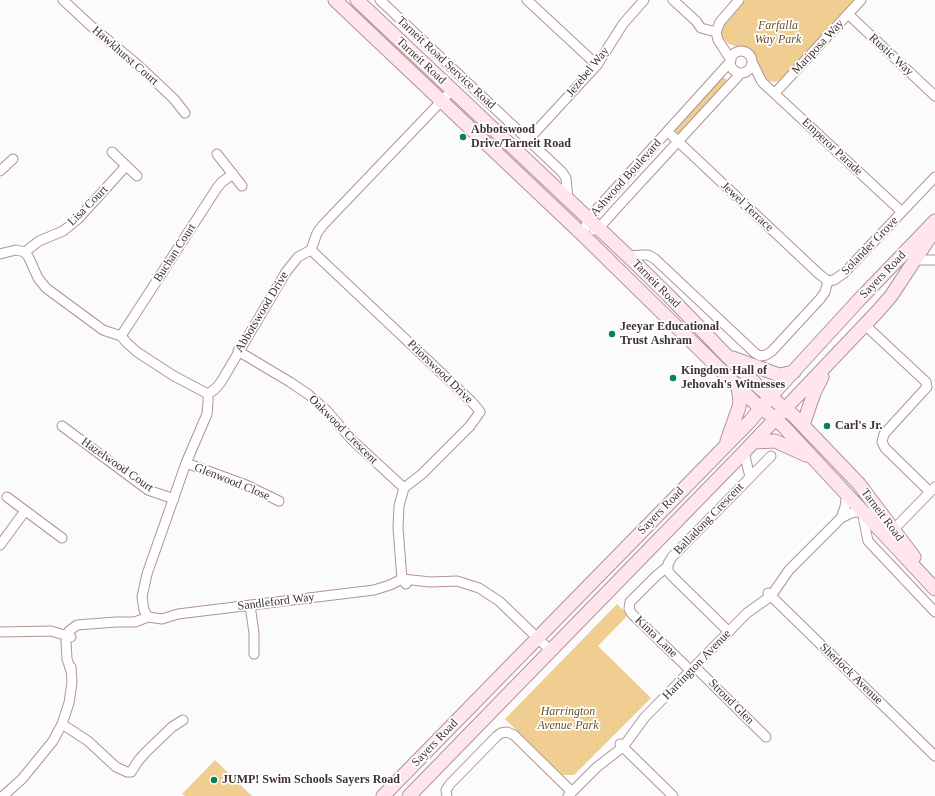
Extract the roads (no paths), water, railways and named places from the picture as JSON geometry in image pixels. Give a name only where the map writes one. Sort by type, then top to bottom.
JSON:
[{"type":"main road","name":"Tarneit Road","points":[[335,0],[583,235],[738,387],[761,408],[776,419],[847,493],[935,589]]},
{"type":"main road","points":[[343,0],[363,18],[381,44]]},
{"type":"main road","name":"Tarneit Road","points":[[357,0],[628,256],[726,355],[803,426],[859,484],[935,586]]},
{"type":"main road","name":"Sayers Road","points":[[383,796],[726,445],[858,301],[935,221]]},
{"type":"main road","name":"Sayers Road","points":[[409,796],[786,409],[865,325],[891,296],[935,229]]},
{"type":"main road","points":[[726,355],[779,375],[794,372]]},
{"type":"main road","points":[[803,426],[814,393],[828,364]]},
{"type":"main road","points":[[726,445],[739,407],[740,400],[738,387]]},
{"type":"main road","points":[[754,442],[775,441],[811,457]]},
{"type":"street","name":"Hawkhurst Court","points":[[63,0],[174,98],[185,113]]},
{"type":"street","name":"Tarneit Road Service Road","points":[[380,0],[566,176],[568,200]]},
{"type":"street","points":[[528,0],[597,65]]},
{"type":"street","name":"Jezebel Way","points":[[528,140],[597,65],[623,24],[644,0]]},
{"type":"street","points":[[673,0],[696,21],[716,29]]},
{"type":"street","points":[[720,43],[731,49],[742,51],[750,56],[752,62],[748,71],[738,73],[732,69],[731,61],[720,43],[717,37],[716,29],[739,0]]},
{"type":"street","name":"Mariposa Way","points":[[775,93],[861,0]]},
{"type":"street","name":"Rustic Way","points":[[848,14],[935,96]]},
{"type":"street","points":[[731,61],[734,54],[742,51]]},
{"type":"street","name":"Ashwood Boulevard","points":[[583,235],[588,218],[668,132],[731,61]]},
{"type":"street","name":"Emperor Parade","points":[[752,62],[762,82]]},
{"type":"street","name":"Emperor Parade","points":[[742,73],[762,82],[775,93],[902,212]]},
{"type":"street","name":"Ashwood Boulevard","points":[[583,235],[598,228],[742,73]]},
{"type":"street","points":[[311,250],[317,233],[323,224],[452,90]]},
{"type":"street","name":"Jewel Terrace","points":[[668,132],[819,274],[828,280]]},
{"type":"street","points":[[112,152],[137,176]]},
{"type":"street","points":[[217,154],[242,186]]},
{"type":"street","points":[[0,171],[13,159]]},
{"type":"street","name":"Lisa Court","points":[[25,252],[39,241],[63,231],[78,219],[126,166]]},
{"type":"street","name":"Buchan Court","points":[[121,336],[217,188],[222,182],[233,174]]},
{"type":"street","name":"Solander Grove","points":[[628,256],[648,255],[655,259],[755,353],[762,356],[772,351],[820,299],[825,292],[828,280],[834,280],[844,274],[935,177]]},
{"type":"street","points":[[0,254],[16,250],[25,252],[38,278],[46,288],[104,330],[121,336],[137,352],[174,376],[208,394],[207,414],[186,463],[145,579],[147,613]]},
{"type":"street","name":"Abbotswood Drive","points":[[208,394],[221,382],[286,272],[298,257],[311,250]]},
{"type":"street","name":"Priorswood Drive","points":[[311,250],[471,401],[480,412],[470,426],[427,469],[404,488]]},
{"type":"street","points":[[914,260],[935,260]]},
{"type":"street","points":[[865,325],[926,382],[926,387],[884,434],[882,442],[885,448],[933,489],[894,529]]},
{"type":"street","name":"Oakwood Crescent","points":[[238,351],[309,395],[327,411],[352,440],[404,488]]},
{"type":"street","name":"Hazelwood Court","points":[[62,426],[148,490],[174,499]]},
{"type":"street","name":"Balladong Crescent","points":[[744,452],[750,477]]},
{"type":"street","name":"Balladong Crescent","points":[[729,632],[671,575],[667,567],[672,557],[771,456]]},
{"type":"street","name":"Glenwood Close","points":[[186,463],[246,485],[279,501]]},
{"type":"street","points":[[404,488],[399,506],[398,528],[405,581]]},
{"type":"street","name":"Harrington Avenue","points":[[570,794],[621,745],[645,717],[747,613],[770,595],[789,570],[840,518],[845,507],[847,493]]},
{"type":"street","points":[[7,497],[62,538]]},
{"type":"street","points":[[0,545],[25,511]]},
{"type":"street","name":"Harrington Avenue","points":[[840,518],[862,511]]},
{"type":"street","name":"Tarneit Road","points":[[862,511],[868,541],[935,612]]},
{"type":"street","name":"Kinta Lane","points":[[667,567],[630,602],[629,609],[632,614],[693,669]]},
{"type":"street","name":"Sandleford Way","points":[[69,637],[76,631],[102,624],[135,622],[147,613],[178,614],[374,590],[394,590],[405,581],[419,585],[431,582],[457,581],[479,588],[499,601],[550,650]]},
{"type":"street","name":"Sherlock Avenue","points":[[770,595],[935,756]]},
{"type":"street","points":[[250,605],[254,633],[254,654]]},
{"type":"street","points":[[0,632],[51,631],[69,637],[72,682],[69,703],[62,724],[53,741],[22,779],[3,796]]},
{"type":"street","name":"Stroud Glen","points":[[693,669],[766,736]]},
{"type":"street","points":[[62,724],[88,742],[116,767],[127,772],[131,772],[146,752],[172,727],[183,720]]},
{"type":"street","points":[[446,796],[446,790],[450,784],[497,736],[501,733],[507,732],[514,735],[570,794]]},
{"type":"street","points":[[621,745],[673,796]]},
{"type":"place","name":"Abbotswood Drive/Tarneit Road","points":[[463,137]]},
{"type":"place","name":"Jeeyar Educational Trust Ashram","points":[[612,334]]},
{"type":"place","name":"Kingdom Hall of Jehovah's Witnesses","points":[[673,378]]},
{"type":"place","name":"Carl's Jr.","points":[[827,426]]},
{"type":"place","name":"JUMP! Swim Schools Sayers Road","points":[[214,780]]},
{"type":"park label","name":"Farfalla Way Park","points":[[778,33]]},
{"type":"park label","name":"Harrington Avenue Park","points":[[568,719]]}]
